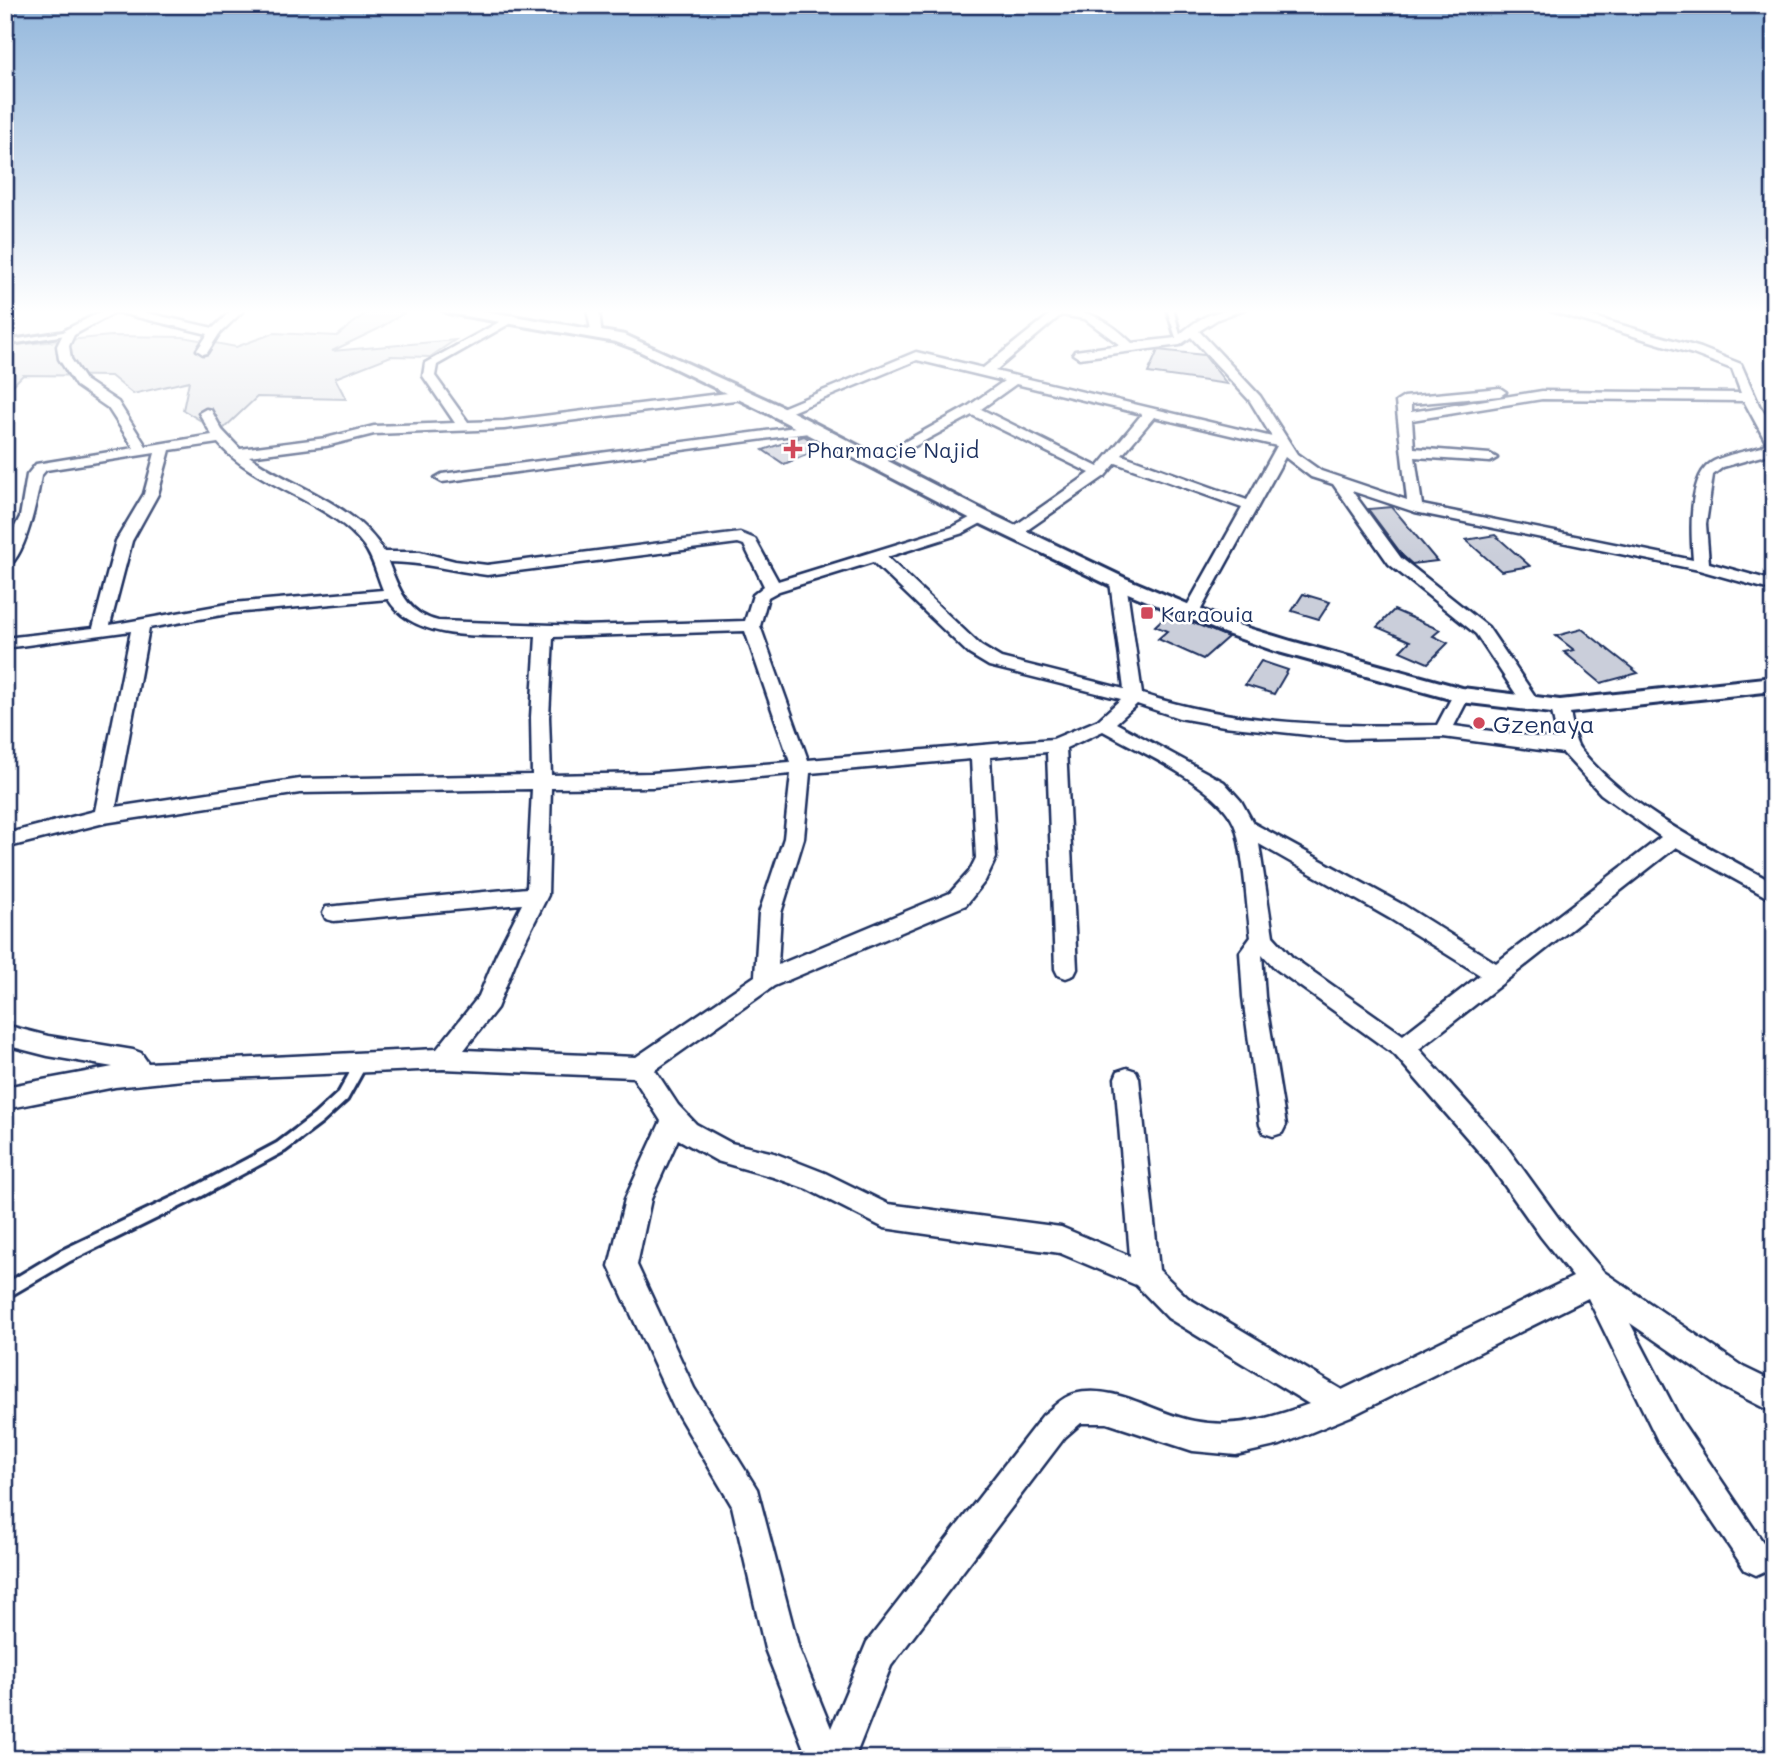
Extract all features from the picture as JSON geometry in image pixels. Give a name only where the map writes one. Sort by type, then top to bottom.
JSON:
[{"type":"street","points":[[92,391],[113,405],[144,452]]},
{"type":"street","points":[[440,391],[465,427]]},
{"type":"street","points":[[735,391],[1118,583],[1283,646],[1461,695],[1532,705],[1560,707],[1771,688]]},
{"type":"street","points":[[779,412],[828,391]]},
{"type":"street","points":[[875,462],[972,410],[997,391]]},
{"type":"street","points":[[1067,391],[1286,444]]},
{"type":"street","points":[[1248,391],[1286,444],[1292,457],[1306,467],[1338,482],[1415,508],[1700,566],[1774,586]]},
{"type":"street","points":[[1415,508],[1403,402],[1418,398],[1490,391]]},
{"type":"street","points":[[1497,391],[1506,392],[1518,399],[1576,394],[1749,397]]},
{"type":"street","points":[[1700,566],[1698,524],[1706,474],[1718,464],[1768,450],[1773,442],[1747,391]]},
{"type":"street","points":[[236,454],[326,442],[374,430],[504,425],[743,395]]},
{"type":"street","points":[[972,410],[1101,472]]},
{"type":"street","points":[[1015,532],[1101,472],[1152,411]]},
{"type":"street","points":[[206,413],[220,439],[236,454],[338,515],[373,546],[391,594],[413,618],[424,623],[455,628],[545,633],[752,626]]},
{"type":"street","points":[[442,478],[811,429]]},
{"type":"street","points":[[5,563],[27,517],[36,471],[52,465],[220,439]]},
{"type":"street","points":[[1191,613],[1286,444]]},
{"type":"street","points":[[100,632],[124,541],[151,494],[163,449]]},
{"type":"street","points":[[1409,453],[1490,458]]},
{"type":"street","points":[[1113,457],[1251,506]]},
{"type":"street","points":[[1338,482],[1395,561],[1482,631],[1532,705]]},
{"type":"street","points":[[766,980],[769,912],[794,838],[801,766],[752,626],[761,595],[773,588],[958,530],[982,517]]},
{"type":"street","points":[[377,557],[420,557],[454,566],[487,570],[740,538],[750,542],[773,588]]},
{"type":"street","points":[[875,555],[975,650],[995,662],[1134,697],[1179,712],[1277,728],[1345,733],[1443,732],[1569,748]]},
{"type":"street","points":[[1118,583],[1134,697]]},
{"type":"street","points":[[5,643],[100,632],[233,608],[391,594]]},
{"type":"street","points":[[104,817],[141,625]]},
{"type":"street","points":[[443,1059],[489,1001],[537,895],[540,717],[545,633]]},
{"type":"street","points":[[1443,732],[1461,695]]},
{"type":"street","points":[[5,841],[104,817],[300,786],[652,780],[1056,745],[1104,723],[1134,697]]},
{"type":"street","points":[[1560,707],[1569,748],[1608,789],[1675,837],[1774,893]]},
{"type":"street","points":[[1104,723],[1217,787],[1234,806],[1246,828],[1262,939],[1284,962],[1403,1048],[1497,1154],[1550,1228],[1594,1281],[1669,1430],[1756,1559]]},
{"type":"street","points":[[1056,745],[1066,968]]},
{"type":"street","points":[[5,1098],[142,1074],[362,1062],[443,1059],[640,1067],[766,980],[958,899],[978,876],[986,858],[981,753]]},
{"type":"street","points":[[1246,828],[1397,912],[1496,974]]},
{"type":"street","points":[[1403,1048],[1675,837]]},
{"type":"street","points":[[334,913],[537,895]]},
{"type":"street","points":[[1262,939],[1251,951],[1254,997],[1272,1125]]},
{"type":"street","points":[[5,1035],[48,1046],[133,1060],[142,1074]]},
{"type":"street","points":[[640,1067],[674,1119],[687,1132],[726,1153],[774,1165],[816,1181],[856,1199],[884,1216],[1061,1240],[1146,1276],[1162,1289],[1178,1308],[1341,1406]]},
{"type":"street","points":[[1127,1078],[1146,1276]]},
{"type":"street","points":[[674,1119],[638,1199],[623,1266],[684,1398],[746,1500],[782,1649],[826,1759]]},
{"type":"street","points":[[1594,1281],[1734,1377],[1774,1398]]},
{"type":"street","points":[[836,1759],[879,1654],[1054,1426],[1076,1408],[1107,1408],[1193,1436],[1236,1440],[1280,1430],[1341,1406],[1594,1281]]},
{"type":"lane","points":[[5,1292],[65,1256],[197,1192],[281,1147],[318,1119],[342,1096],[362,1062]]},
{"type":"shaded area","points":[[187,391],[342,391],[346,399],[257,397],[220,432],[183,410]]},
{"type":"building","name":"Pharmacie Najid","points":[[804,436],[823,448],[784,464],[763,450]]},
{"type":"building","points":[[1392,507],[1437,561],[1412,564],[1368,509]]},
{"type":"building","points":[[1495,535],[1530,566],[1501,571],[1466,540]]},
{"type":"building","points":[[1303,594],[1330,602],[1319,619],[1292,611]]},
{"type":"building","points":[[1394,610],[1440,630],[1433,636],[1448,643],[1428,663],[1400,651],[1410,641],[1377,627]]},
{"type":"building","points":[[1169,613],[1228,637],[1203,659],[1158,639],[1167,631],[1155,626]]},
{"type":"building","points":[[1582,629],[1638,673],[1601,683],[1564,652],[1574,650],[1556,636]]},
{"type":"building","points":[[1261,661],[1288,670],[1274,694],[1245,685]]},
{"type":"place","name":"Pharmacie Najid","points":[[793,449]]},
{"type":"place","name":"Karaouia","points":[[1147,613]]},
{"type":"place","name":"Gzenaya","points":[[1479,723]]}]
